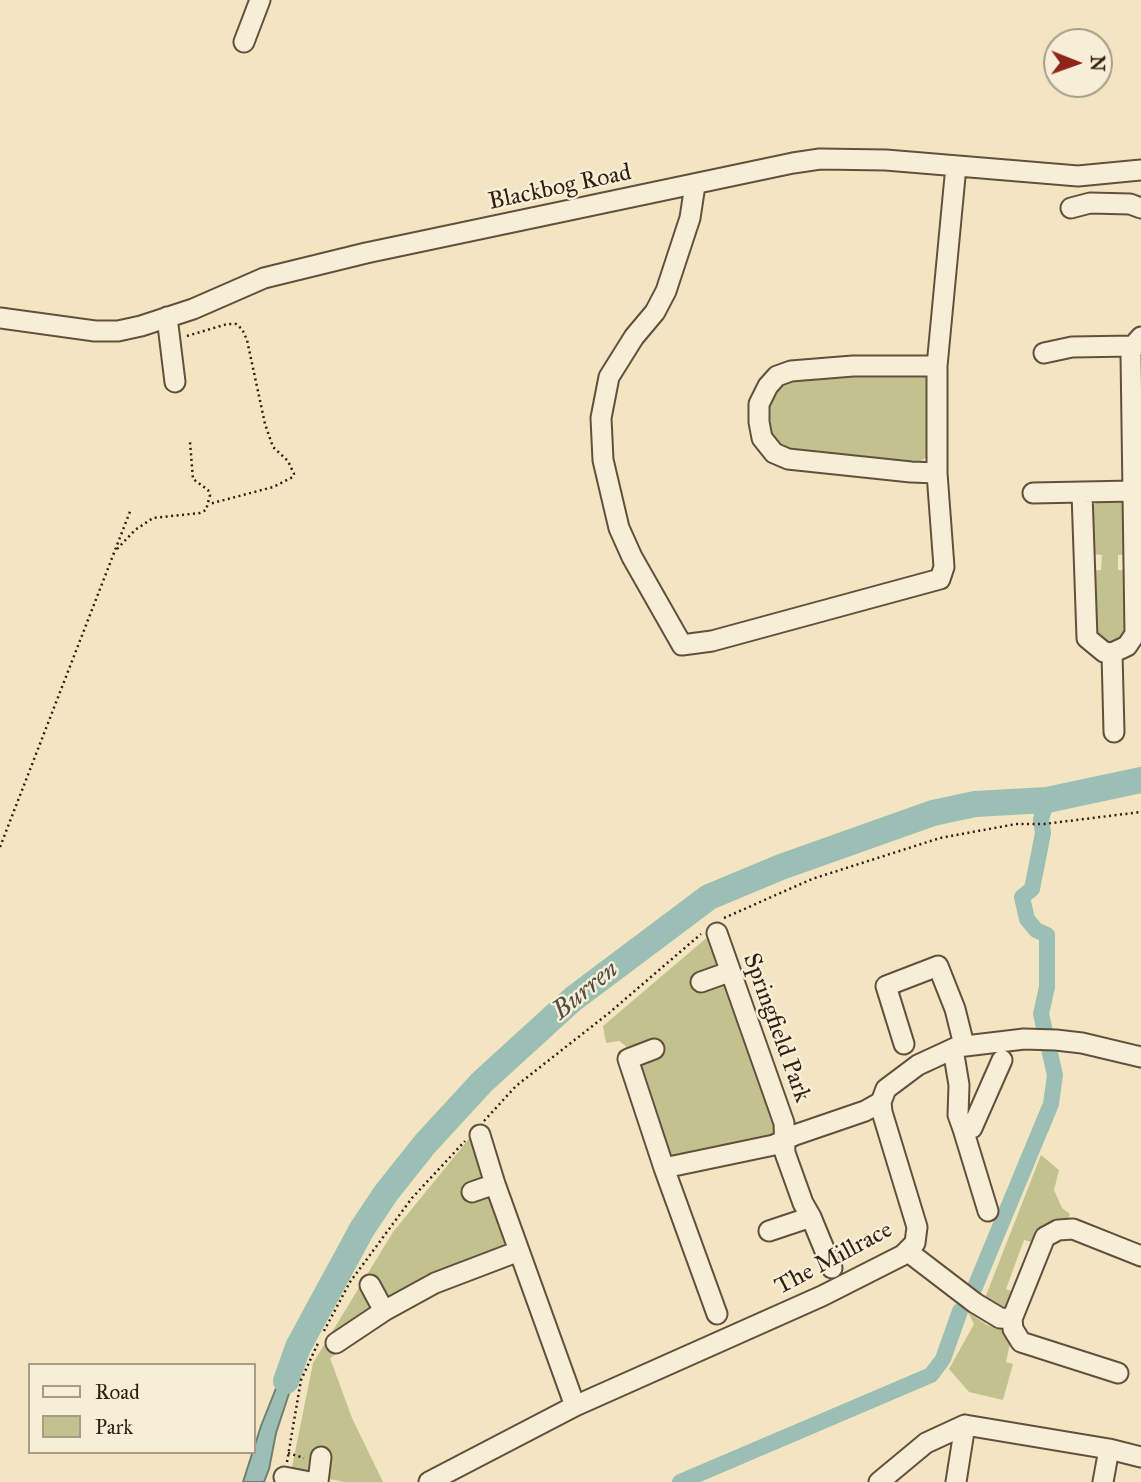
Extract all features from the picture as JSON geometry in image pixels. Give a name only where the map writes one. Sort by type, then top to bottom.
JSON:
[{"type":"street","points":[[244,42],[260,0]]},
{"type":"street","name":"Blackbog Road","points":[[0,318],[107,331],[141,326],[194,309],[264,278],[366,253],[695,185],[761,168],[820,159],[886,160],[1077,176],[1141,170]]},
{"type":"street","points":[[695,185],[690,218],[666,291],[609,377],[601,418],[603,460],[618,528],[682,645],[712,641],[940,579],[944,567],[937,473],[937,366],[956,166]]},
{"type":"street","points":[[1071,208],[1090,203],[1130,204],[1141,208]]},
{"type":"street","points":[[167,317],[175,382]]},
{"type":"street","points":[[1044,353],[1072,347],[1137,342],[1133,491],[1135,634],[1127,646],[1112,653],[1104,652],[1087,638],[1082,493]]},
{"type":"street","points":[[937,366],[853,366],[791,370],[777,376],[768,386],[760,404],[759,422],[762,438],[774,453],[788,459],[937,473]]},
{"type":"street","points":[[1033,493],[1133,491]]},
{"type":"street","points":[[1112,653],[1115,732]]},
{"type":"street","name":"Springfield Park","points":[[714,928],[784,1123],[785,1153],[803,1203],[832,1268]]},
{"type":"street","points":[[904,1044],[905,1020],[886,986],[938,966],[955,1009],[958,1115],[988,1211]]},
{"type":"street","points":[[701,982],[729,972]]},
{"type":"street","points":[[881,1102],[886,1089],[898,1078],[938,1054],[958,1047],[1047,1040],[1141,1057]]},
{"type":"street","points":[[654,1049],[628,1059],[717,1314]]},
{"type":"street","points":[[963,1129],[972,1128],[1002,1060]]},
{"type":"street","name":"Springfield Park","points":[[664,1168],[774,1145],[865,1111],[881,1102]]},
{"type":"street","name":"The Millrace","points":[[429,1482],[575,1406],[822,1296],[886,1265],[907,1251],[915,1243],[917,1227],[881,1102]]},
{"type":"street","points":[[476,1133],[575,1406]]},
{"type":"street","points":[[472,1192],[495,1184]]},
{"type":"street","points":[[769,1231],[811,1217]]},
{"type":"street","points":[[1118,1373],[1021,1342],[1013,1329],[1012,1319],[1045,1237],[1058,1230],[1073,1229],[1141,1256]]},
{"type":"street","points":[[336,1343],[384,1311],[435,1283],[519,1251]]},
{"type":"street","points":[[907,1251],[975,1303],[1000,1318],[1012,1319]]},
{"type":"street","points":[[370,1285],[384,1311]]},
{"type":"street","points":[[956,1482],[965,1426]]},
{"type":"street","points":[[879,1482],[926,1443],[965,1426],[1109,1449],[1141,1457]]},
{"type":"street","points":[[1103,1482],[1109,1449]]},
{"type":"street","points":[[318,1482],[321,1457]]},
{"type":"street","points":[[284,1478],[310,1482]]},
{"type":"path","points":[[170,340],[227,324],[236,324],[242,329],[273,447],[293,468],[293,477],[273,487],[209,504]]},
{"type":"path","points":[[115,551],[135,530],[153,518],[206,510],[210,495],[208,490],[193,479],[190,442]]},
{"type":"path","points":[[0,848],[131,509]]},
{"type":"path","points":[[284,1478],[301,1380],[350,1282],[412,1198],[476,1133],[516,1086],[714,928],[812,879],[940,838],[1016,824],[1044,824],[1141,812]]},
{"type":"green space","points":[[923,374],[928,378],[933,453],[915,465],[793,455],[776,446],[770,437],[767,410],[774,391],[789,377]]},
{"type":"green space","points":[[1117,500],[1124,504],[1129,554],[1118,555],[1118,570],[1129,570],[1127,633],[1111,643],[1094,634],[1091,571],[1101,570],[1102,555],[1091,554],[1092,507],[1098,501]]},
{"type":"green space","points":[[710,935],[717,960],[716,968],[722,984],[728,988],[777,1121],[775,1135],[674,1159],[667,1155],[631,1050],[619,1041],[606,1043],[603,1026]]},
{"type":"green space","points":[[472,1135],[507,1238],[503,1248],[333,1337],[338,1353],[330,1358],[352,1418],[383,1482],[345,1482],[291,1472],[313,1363],[393,1232]]},
{"type":"green space","points":[[1041,1155],[1059,1170],[1054,1190],[1062,1208],[1070,1214],[1066,1224],[1035,1243],[1024,1240],[1006,1289],[1016,1293],[1013,1299],[1010,1298],[1008,1305],[1001,1308],[985,1298]]},
{"type":"green space","points":[[968,1312],[987,1325],[1001,1329],[1010,1343],[1006,1362],[1013,1364],[1003,1400],[969,1392],[949,1369],[974,1324]]},
{"type":"water","points":[[292,1348],[303,1351],[276,1433],[264,1482],[243,1482],[252,1454],[256,1454],[256,1442]]},
{"type":"waterway","name":"Burren","points":[[286,1381],[298,1347],[362,1229],[386,1193],[425,1144],[482,1082],[573,999],[709,897],[781,867],[933,813],[975,804],[1047,800],[1141,780]]},
{"type":"waterway","points":[[975,1287],[1051,1104],[1055,1075],[1041,1014],[1047,987],[1047,935],[1036,930],[1027,919],[1022,897],[1032,889],[1043,833],[1041,819],[1047,800]]},
{"type":"waterway","points":[[680,1482],[931,1375],[943,1359],[960,1311]]}]
